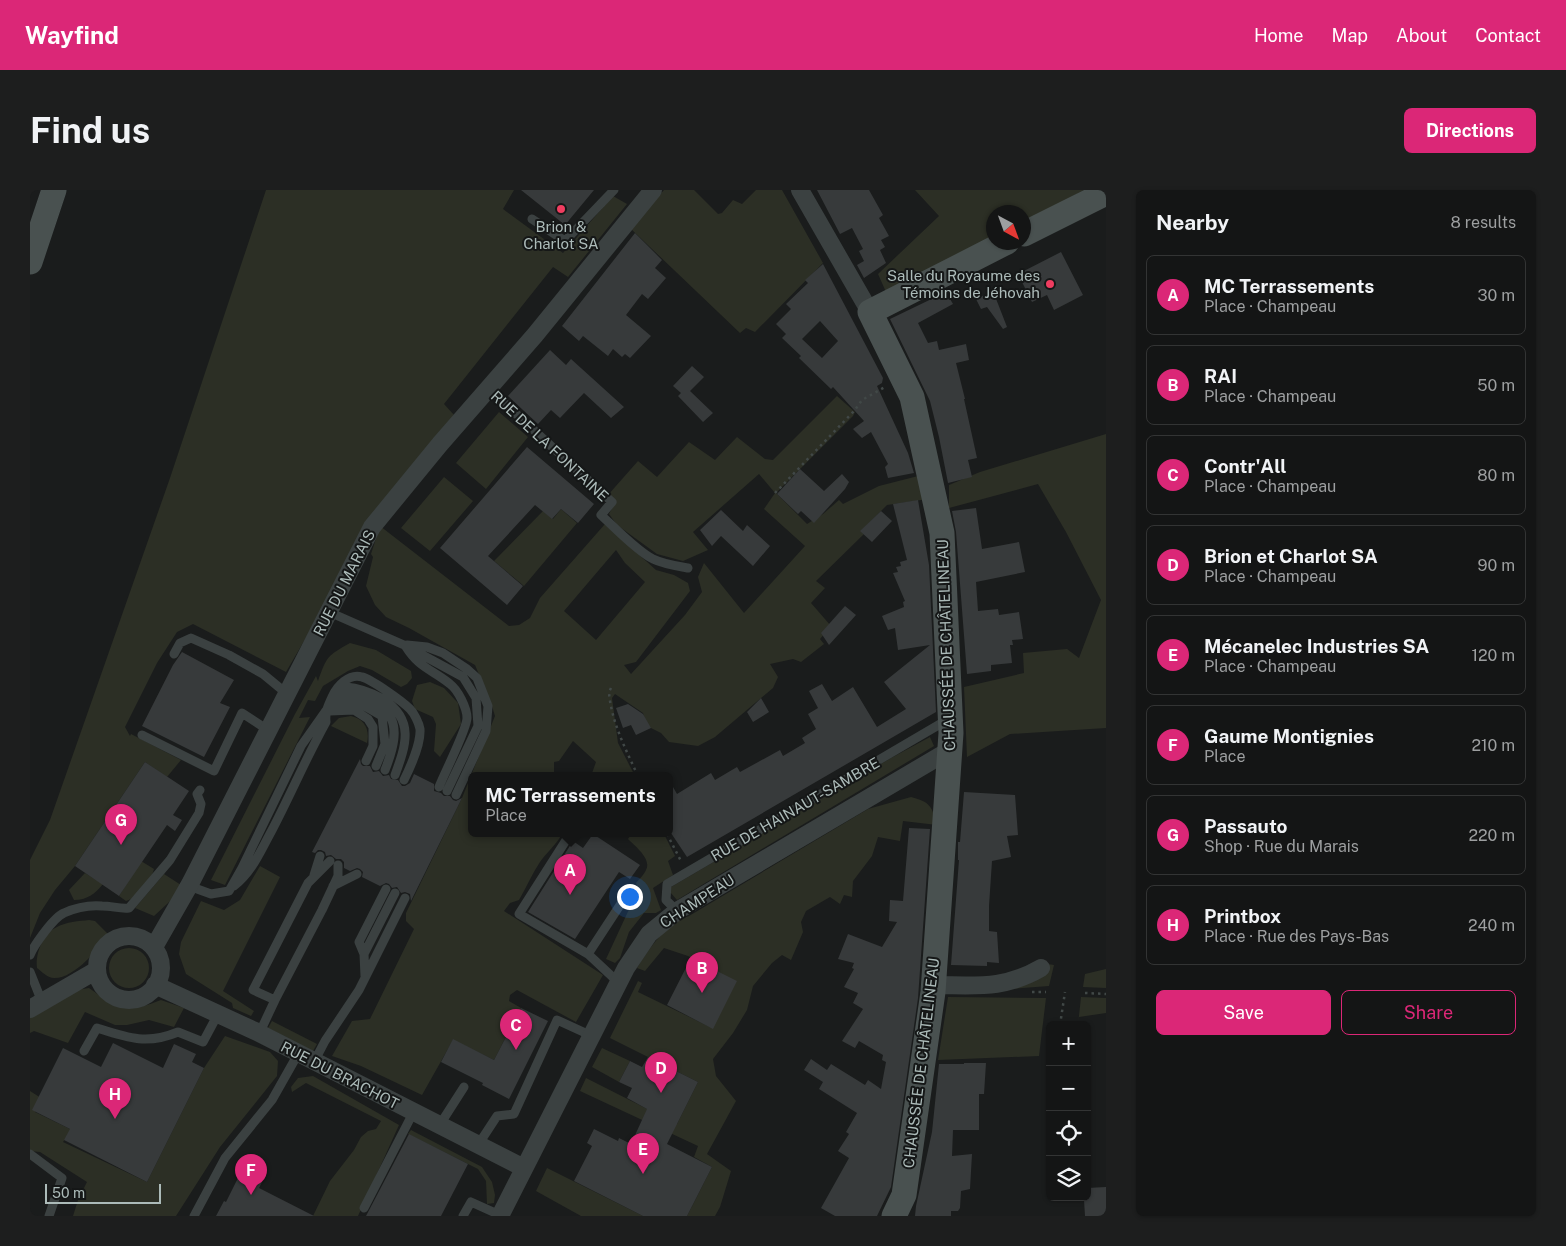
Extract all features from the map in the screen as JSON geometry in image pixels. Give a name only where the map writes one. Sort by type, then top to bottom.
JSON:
[{"type":"main road","points":[[30,262],[54,190]]},
{"type":"main road","points":[[1031,230],[1106,193]]},
{"type":"main road","points":[[870,312],[992,250]]},
{"type":"main road","name":"CHAUSSÉE DE CHÂTELINEAU","points":[[870,312],[912,397],[942,533],[950,719],[950,750],[929,1026],[904,1196],[894,1216]]},
{"type":"street","name":"RUE DU MARAIS","points":[[154,948],[189,886],[372,527],[440,444],[535,335],[653,190]]},
{"type":"street","name":"CHAUSSÉE DE CHÂTELINEAU","points":[[800,190],[870,312]]},
{"type":"street","name":"CHAMPEAU","points":[[500,1216],[626,968],[649,934],[677,911],[950,750]]},
{"type":"street","points":[[134,936],[154,948],[160,968],[156,985],[150,992],[142,997],[125,1000],[116,997],[102,986],[97,970],[97,960],[107,944],[115,939],[134,936]]},
{"type":"street","points":[[933,985],[1007,983],[1025,978],[1041,968]]},
{"type":"street","points":[[36,1005],[97,970]]},
{"type":"street","name":"RUE DU BRACHOT","points":[[156,985],[259,1034],[524,1168]]},
{"type":"lane","points":[[532,219],[565,241],[614,190]]},
{"type":"lane","name":"RUE DE LA FONTAINE","points":[[488,388],[612,502],[601,515],[652,559],[673,566],[688,568]]},
{"type":"lane","points":[[329,612],[404,645],[427,647],[443,653],[477,678],[488,706],[486,731],[447,791],[467,718],[461,696],[451,684],[421,666],[404,645]]},
{"type":"lane","points":[[174,654],[180,643],[191,638],[229,655],[264,674],[286,693]]},
{"type":"lane","points":[[325,712],[337,688],[349,678],[361,676],[389,692],[411,709],[420,729],[414,761],[404,780]]},
{"type":"lane","points":[[189,886],[211,894],[229,891],[302,746],[325,712],[346,687],[359,688],[370,692],[400,712],[404,723],[405,748],[395,775]]},
{"type":"lane","points":[[325,712],[344,694],[374,702],[389,713],[395,728],[392,751],[380,768]]},
{"type":"lane","points":[[325,712],[354,710],[368,719],[373,727],[373,746],[366,761]]},
{"type":"lane","points":[[142,735],[214,771],[242,713],[268,730]]},
{"type":"lane","name":"RUE DE HAINAUT-SAMBRE","points":[[677,911],[666,900],[668,884],[950,719]]},
{"type":"lane","points":[[30,955],[35,944],[62,913],[93,906],[129,908],[170,860],[199,813],[201,804],[197,794],[200,790]]},
{"type":"lane","points":[[568,837],[519,914],[588,954],[619,983]]},
{"type":"lane","points":[[313,877],[320,856]]},
{"type":"lane","points":[[275,1000],[254,990],[263,969],[308,883],[313,877],[334,863],[338,876]]},
{"type":"lane","points":[[259,1034],[338,876],[348,870]]},
{"type":"lane","points":[[333,886],[357,874]]},
{"type":"lane","points":[[365,978],[364,954],[359,942],[386,889]]},
{"type":"lane","points":[[364,954],[395,893]]},
{"type":"lane","points":[[588,954],[626,896]]},
{"type":"lane","points":[[194,1216],[225,1158],[306,1058],[365,978],[405,898]]},
{"type":"lane","points":[[30,972],[36,1005]]},
{"type":"lane","points":[[84,1052],[97,1028],[127,1038],[162,1039],[178,1032],[204,1042],[218,1014]]},
{"type":"lane","points":[[478,1145],[497,1116],[514,1114],[557,1020],[592,1036]]},
{"type":"lane","points":[[439,1126],[464,1087]]},
{"type":"lane","points":[[364,1208],[413,1113]]},
{"type":"lane","points":[[30,1154],[62,1178],[49,1216]]},
{"type":"lane","points":[[463,1216],[471,1202],[500,1216]]},
{"type":"path","points":[[775,493],[855,410],[862,400],[902,377]]},
{"type":"path","points":[[611,688],[609,692],[610,704],[623,744],[636,772]]},
{"type":"path","points":[[670,837],[687,872]]},
{"type":"path","points":[[1061,1021],[1065,992]]},
{"type":"path","points":[[1085,993],[1106,994]]},
{"type":"shaded area","points":[[266,190],[514,190],[503,209],[563,253],[613,196],[627,204],[568,277],[553,267],[444,404],[454,415],[318,617],[286,672],[193,624],[177,632],[157,663],[125,727],[130,736],[131,734],[181,760],[167,777],[145,762],[75,866],[55,890],[40,913],[30,938],[30,860],[50,820],[170,478]]},
{"type":"shaded area","points":[[664,190],[694,190],[718,214],[722,213],[733,200],[742,204],[756,190],[782,190],[823,263],[755,332],[746,328],[740,333],[630,228]]},
{"type":"shaded area","points":[[915,190],[1084,190],[1031,219],[1031,205],[986,205],[986,242],[886,292],[878,274],[939,216]]},
{"type":"shaded area","points":[[837,396],[855,412],[853,416],[776,493],[807,524],[823,514],[839,500],[843,504],[879,486],[922,475],[928,499],[887,505],[861,531],[864,534],[816,581],[825,588],[811,603],[831,626],[820,639],[824,644],[801,662],[793,659],[770,664],[778,677],[773,688],[715,737],[698,746],[669,742],[661,733],[647,726],[643,713],[615,694],[612,698],[618,743],[633,772],[592,772],[596,762],[573,741],[559,761],[554,762],[554,772],[472,772],[495,716],[491,703],[475,665],[386,617],[375,605],[366,586],[373,557],[371,554],[380,526],[509,626],[519,625],[530,618],[540,598],[605,524],[656,570],[674,575],[688,583],[690,591],[636,662],[624,665],[631,674],[685,615],[702,592],[698,577],[704,563],[744,613],[805,546],[764,509],[775,493],[759,474],[693,532],[708,550],[683,561],[657,554],[617,525],[609,514],[613,506],[608,495],[638,461],[657,477],[689,442],[715,460],[737,437],[765,459],[773,460]],"holes":[[[616,550],[625,563],[645,582],[596,640],[564,611]]]},
{"type":"shaded area","points":[[499,412],[528,437],[486,489],[456,463]]},
{"type":"shaded area","points":[[1106,434],[1106,728],[1010,734],[967,757],[964,687],[1024,673],[1023,653],[1067,649],[1079,658],[1101,600],[1066,532],[1038,484],[949,508],[949,485],[980,472]]},
{"type":"shaded area","points":[[444,477],[473,501],[430,551],[401,528]]},
{"type":"shaded area","points":[[561,509],[577,523],[524,586],[494,561],[543,511],[553,519]]},
{"type":"shaded area","points":[[350,643],[376,650],[411,671],[412,678],[401,687],[372,670],[360,666],[323,686],[315,701],[308,700],[299,718],[310,717],[225,885],[211,880],[316,676],[318,681],[326,661],[332,654]]},
{"type":"shaded area","points":[[430,682],[444,688],[458,703],[461,724],[440,757],[434,751],[436,724],[433,717],[415,709],[412,701],[417,685]]},
{"type":"shaded area","points":[[351,716],[363,722],[368,734],[367,743],[331,726],[339,718]]},
{"type":"shaded area","points":[[930,737],[934,746],[677,900],[670,892],[671,887]]},
{"type":"shaded area","points":[[468,783],[468,837],[560,837],[534,871],[519,900],[510,903],[504,911],[603,975],[576,1022],[517,990],[510,995],[509,1001],[521,1008],[494,1060],[453,1040],[422,1095],[361,1066],[332,1056],[352,1021],[370,1019],[414,929],[406,921],[406,913]]},
{"type":"shaded area","points":[[911,797],[923,801],[930,806],[937,825],[903,821],[900,841],[878,837],[872,856],[853,881],[852,897],[844,895],[840,904],[830,897],[806,911],[801,922],[803,932],[791,960],[782,955],[772,963],[753,986],[747,1010],[733,1033],[713,1059],[716,1076],[736,1101],[707,1154],[731,1171],[720,1207],[715,1216],[687,1216],[712,1167],[694,1157],[698,1146],[580,1091],[586,1078],[677,1124],[698,1082],[610,1038],[638,981],[642,983],[638,992],[710,1027],[734,981],[688,956],[664,948],[645,971],[637,968],[647,952],[665,931],[680,920],[868,809]]},
{"type":"shaded area","points":[[629,837],[666,837],[675,856],[668,861],[673,875],[653,888],[661,910],[656,913],[644,913],[629,932],[620,958],[615,963],[606,959],[638,890],[636,883],[644,874],[647,866],[645,857],[628,839]]},
{"type":"shaded area","points":[[141,861],[154,869],[147,884],[139,893],[126,901],[119,896]]},
{"type":"shaded area","points":[[260,866],[280,877],[223,991],[254,1011],[251,1016],[233,1008],[232,1003],[186,974],[179,954],[181,942],[201,901],[224,910],[240,900]]},
{"type":"shaded area","points":[[85,873],[103,884],[90,896],[74,900],[69,890]]},
{"type":"shaded area","points":[[164,874],[181,885],[180,892],[154,916],[135,908]]},
{"type":"shaded area","points":[[89,920],[95,921],[109,935],[85,962],[70,974],[54,978],[47,976],[37,968],[37,957],[41,944],[52,930],[64,924]]},
{"type":"shaded area","points":[[133,948],[140,951],[146,957],[149,968],[148,976],[140,985],[133,988],[125,988],[118,985],[110,976],[109,964],[112,957],[121,949]]},
{"type":"shaded area","points":[[1048,964],[1054,965],[1049,986],[1010,989]]},
{"type":"shaded area","points":[[1106,969],[1106,988],[1083,987],[1085,974]]},
{"type":"shaded area","points":[[89,988],[115,1005],[123,1007],[139,1007],[161,1000],[184,1008],[174,1027],[149,1020],[127,1025],[115,1025],[85,1012],[68,1043],[34,1031],[30,1033],[30,1016],[76,990]]},
{"type":"shaded area","points":[[948,997],[1046,998],[1039,1056],[938,1060]]},
{"type":"shaded area","points":[[1081,997],[1106,998],[1106,1013],[1079,1017],[1078,1021]]},
{"type":"shaded area","points":[[272,1021],[317,1044],[313,1051],[268,1028]]},
{"type":"shaded area","points":[[225,1036],[270,1052],[278,1061],[277,1076],[220,1147],[176,1216],[73,1216],[87,1182],[40,1152],[30,1151],[30,1091],[41,1098],[35,1112],[72,1130],[63,1142],[147,1182],[204,1068]]},
{"type":"shaded area","points":[[602,1048],[630,1061],[619,1082],[592,1067]]},
{"type":"shaded area","points":[[313,1076],[399,1125],[358,1216],[313,1216],[330,1181],[354,1150],[361,1137],[368,1131],[376,1129],[381,1121],[306,1083],[292,1092],[291,1087],[298,1078]]},
{"type":"shaded area","points":[[411,1130],[482,1167],[492,1182],[495,1195],[494,1203],[487,1204],[486,1181],[478,1169],[408,1134]]},
{"type":"shaded area","points":[[547,1168],[643,1216],[581,1216],[536,1191]]},
{"type":"building","name":"Brion & Charlot SA","points":[[521,190],[594,190],[565,225]]},
{"type":"building","points":[[817,190],[869,190],[883,215],[879,218],[889,236],[881,240],[885,247],[880,250],[886,263],[864,278],[857,265],[864,261],[859,251],[863,249],[852,228],[840,234]]},
{"type":"building","points":[[635,233],[662,260],[655,268],[666,278],[648,299],[642,294],[626,315],[651,336],[630,358],[625,354],[622,357],[613,349],[608,356],[583,336],[579,341],[562,326]]},
{"type":"building","name":"Salle du Royaume des Témoins de Jéhovah","points":[[1061,252],[1083,295],[1054,310],[1047,295],[1032,302],[1018,274]]},
{"type":"building","points":[[823,264],[883,378],[882,383],[877,386],[908,453],[914,473],[888,478],[885,467],[888,464],[871,432],[862,438],[853,429],[864,421],[833,387],[831,389],[799,358],[801,356],[782,338],[786,334],[776,324],[791,309],[786,304],[808,283],[805,280]],"holes":[[[820,321],[838,341],[822,358],[802,339]]]},
{"type":"building","points":[[993,291],[1007,327],[1003,329],[987,307],[981,309],[976,299]]},
{"type":"building","points":[[946,292],[953,304],[918,323],[928,343],[937,341],[939,350],[966,344],[969,360],[956,363],[977,458],[968,460],[972,477],[948,483],[930,401],[890,319]]},
{"type":"building","points":[[550,350],[566,365],[571,359],[624,407],[611,418],[584,393],[560,418],[551,410],[538,424],[508,396]]},
{"type":"building","points":[[692,366],[704,377],[690,391],[713,413],[703,422],[678,396],[681,393],[673,386]]},
{"type":"building","points":[[527,447],[594,504],[578,523],[561,509],[552,519],[535,505],[488,556],[523,586],[507,605],[440,548]]},
{"type":"building","points":[[800,469],[824,491],[842,474],[849,482],[845,489],[814,523],[801,511],[798,514],[777,494]]},
{"type":"building","points":[[918,500],[929,565],[936,712],[687,857],[673,836],[673,787],[677,794],[711,773],[715,780],[737,767],[740,772],[780,750],[783,756],[805,743],[802,738],[816,729],[808,714],[818,708],[809,691],[822,684],[832,701],[853,687],[877,727],[906,709],[884,682],[930,645],[898,650],[895,628],[888,630],[882,616],[904,607],[903,602],[905,601],[893,573],[898,572],[896,567],[901,566],[900,562],[907,560],[893,504]]},
{"type":"building","points":[[976,508],[982,549],[1019,542],[1025,572],[976,582],[978,611],[998,609],[999,615],[1019,612],[1023,639],[1012,640],[1013,645],[1010,645],[1012,663],[991,665],[991,671],[967,674],[956,532],[952,511]]},
{"type":"building","points":[[721,510],[743,531],[747,525],[770,546],[753,566],[721,536],[712,546],[700,530]]},
{"type":"building","points":[[881,511],[892,521],[872,542],[860,531]]},
{"type":"building","points":[[845,606],[856,615],[829,645],[821,633]]},
{"type":"building","points":[[182,652],[234,680],[220,703],[230,707],[204,757],[142,726],[173,665]]},
{"type":"building","points":[[761,698],[769,712],[753,722],[747,712]]},
{"type":"building","points":[[628,704],[643,714],[651,728],[636,735],[631,725],[623,728],[616,708]]},
{"type":"building","points":[[360,759],[363,766],[370,766],[373,772],[379,771],[383,776],[389,775],[391,779],[398,780],[402,786],[410,783],[414,774],[434,784],[434,791],[444,796],[450,796],[456,801],[462,798],[411,901],[410,894],[401,893],[397,887],[392,888],[386,883],[380,886],[362,877],[363,872],[360,869],[357,868],[350,871],[344,868],[344,862],[341,859],[336,859],[331,855],[326,856],[325,852],[321,850],[315,853],[312,852]]},
{"type":"building","points":[[145,762],[189,791],[173,815],[182,820],[175,831],[167,825],[119,896],[75,866]]},
{"type":"building","points":[[964,792],[1015,795],[1018,835],[1007,836],[1011,857],[992,861],[989,931],[997,932],[999,963],[987,962],[987,966],[951,965],[959,860],[958,842],[960,842]]},
{"type":"building","points":[[909,828],[930,829],[918,998],[891,1187],[877,1216],[835,1216],[821,1208],[849,1158],[838,1151],[849,1134],[846,1132],[857,1113],[819,1089],[823,1082],[804,1070],[811,1059],[827,1070],[831,1064],[865,1085],[868,1080],[881,1089],[886,1062],[882,1060],[883,1055],[859,1041],[855,1048],[842,1041],[863,1009],[853,1003],[858,993],[844,987],[854,969],[852,968],[854,963],[838,959],[848,934],[882,947],[897,922],[889,921],[890,900],[903,901]]},
{"type":"building","points":[[591,837],[598,837],[640,865],[630,879],[619,872],[575,939],[528,912],[573,841],[583,848]]},
{"type":"building","points":[[691,958],[737,981],[713,1029],[667,1005]]},
{"type":"building","points":[[521,1008],[548,1021],[509,1099],[482,1085],[483,1083],[441,1062],[453,1039],[494,1060]]},
{"type":"building","points":[[113,1043],[163,1068],[174,1044],[196,1054],[192,1062],[204,1068],[147,1182],[64,1140],[70,1129],[32,1110],[63,1048],[101,1067]]},
{"type":"building","points":[[648,1057],[698,1082],[667,1144],[712,1167],[687,1216],[643,1216],[574,1181],[592,1146],[587,1143],[594,1129],[618,1141],[619,1138],[631,1144],[647,1109],[627,1098],[632,1088],[619,1082],[630,1061],[642,1067]]},
{"type":"building","points":[[986,1063],[984,1094],[979,1094],[979,1130],[953,1130],[952,1156],[972,1154],[970,1189],[961,1191],[960,1208],[958,1211],[951,1211],[951,1216],[915,1216],[932,1132],[939,1064]]},
{"type":"building","points":[[409,1134],[468,1164],[441,1216],[366,1216]]},
{"type":"building","points":[[241,1172],[262,1182],[259,1188],[314,1216],[216,1216],[224,1201],[226,1202]]},
{"type":"building","points":[[1106,1187],[1106,1216],[1085,1216],[1084,1201],[1091,1201],[1091,1188]]},
{"type":"place","name":"Brion & Charlot SA","points":[[561,209]]},
{"type":"place","name":"Salle du Royaume des Témoins de Jéhovah","points":[[1050,284]]},
{"type":"place","name":"Passauto","points":[[121,845]]},
{"type":"place","name":"MC Terrassements","points":[[570,895]]},
{"type":"place","name":"RAI","points":[[702,993]]},
{"type":"place","name":"Contr'All","points":[[516,1050]]},
{"type":"place","name":"Brion et Charlot SA","points":[[661,1093]]},
{"type":"place","name":"Printbox","points":[[115,1119]]},
{"type":"place","name":"Mécanelec Industries SA","points":[[643,1174]]},
{"type":"place","name":"Gaume Montignies","points":[[251,1195]]}]
